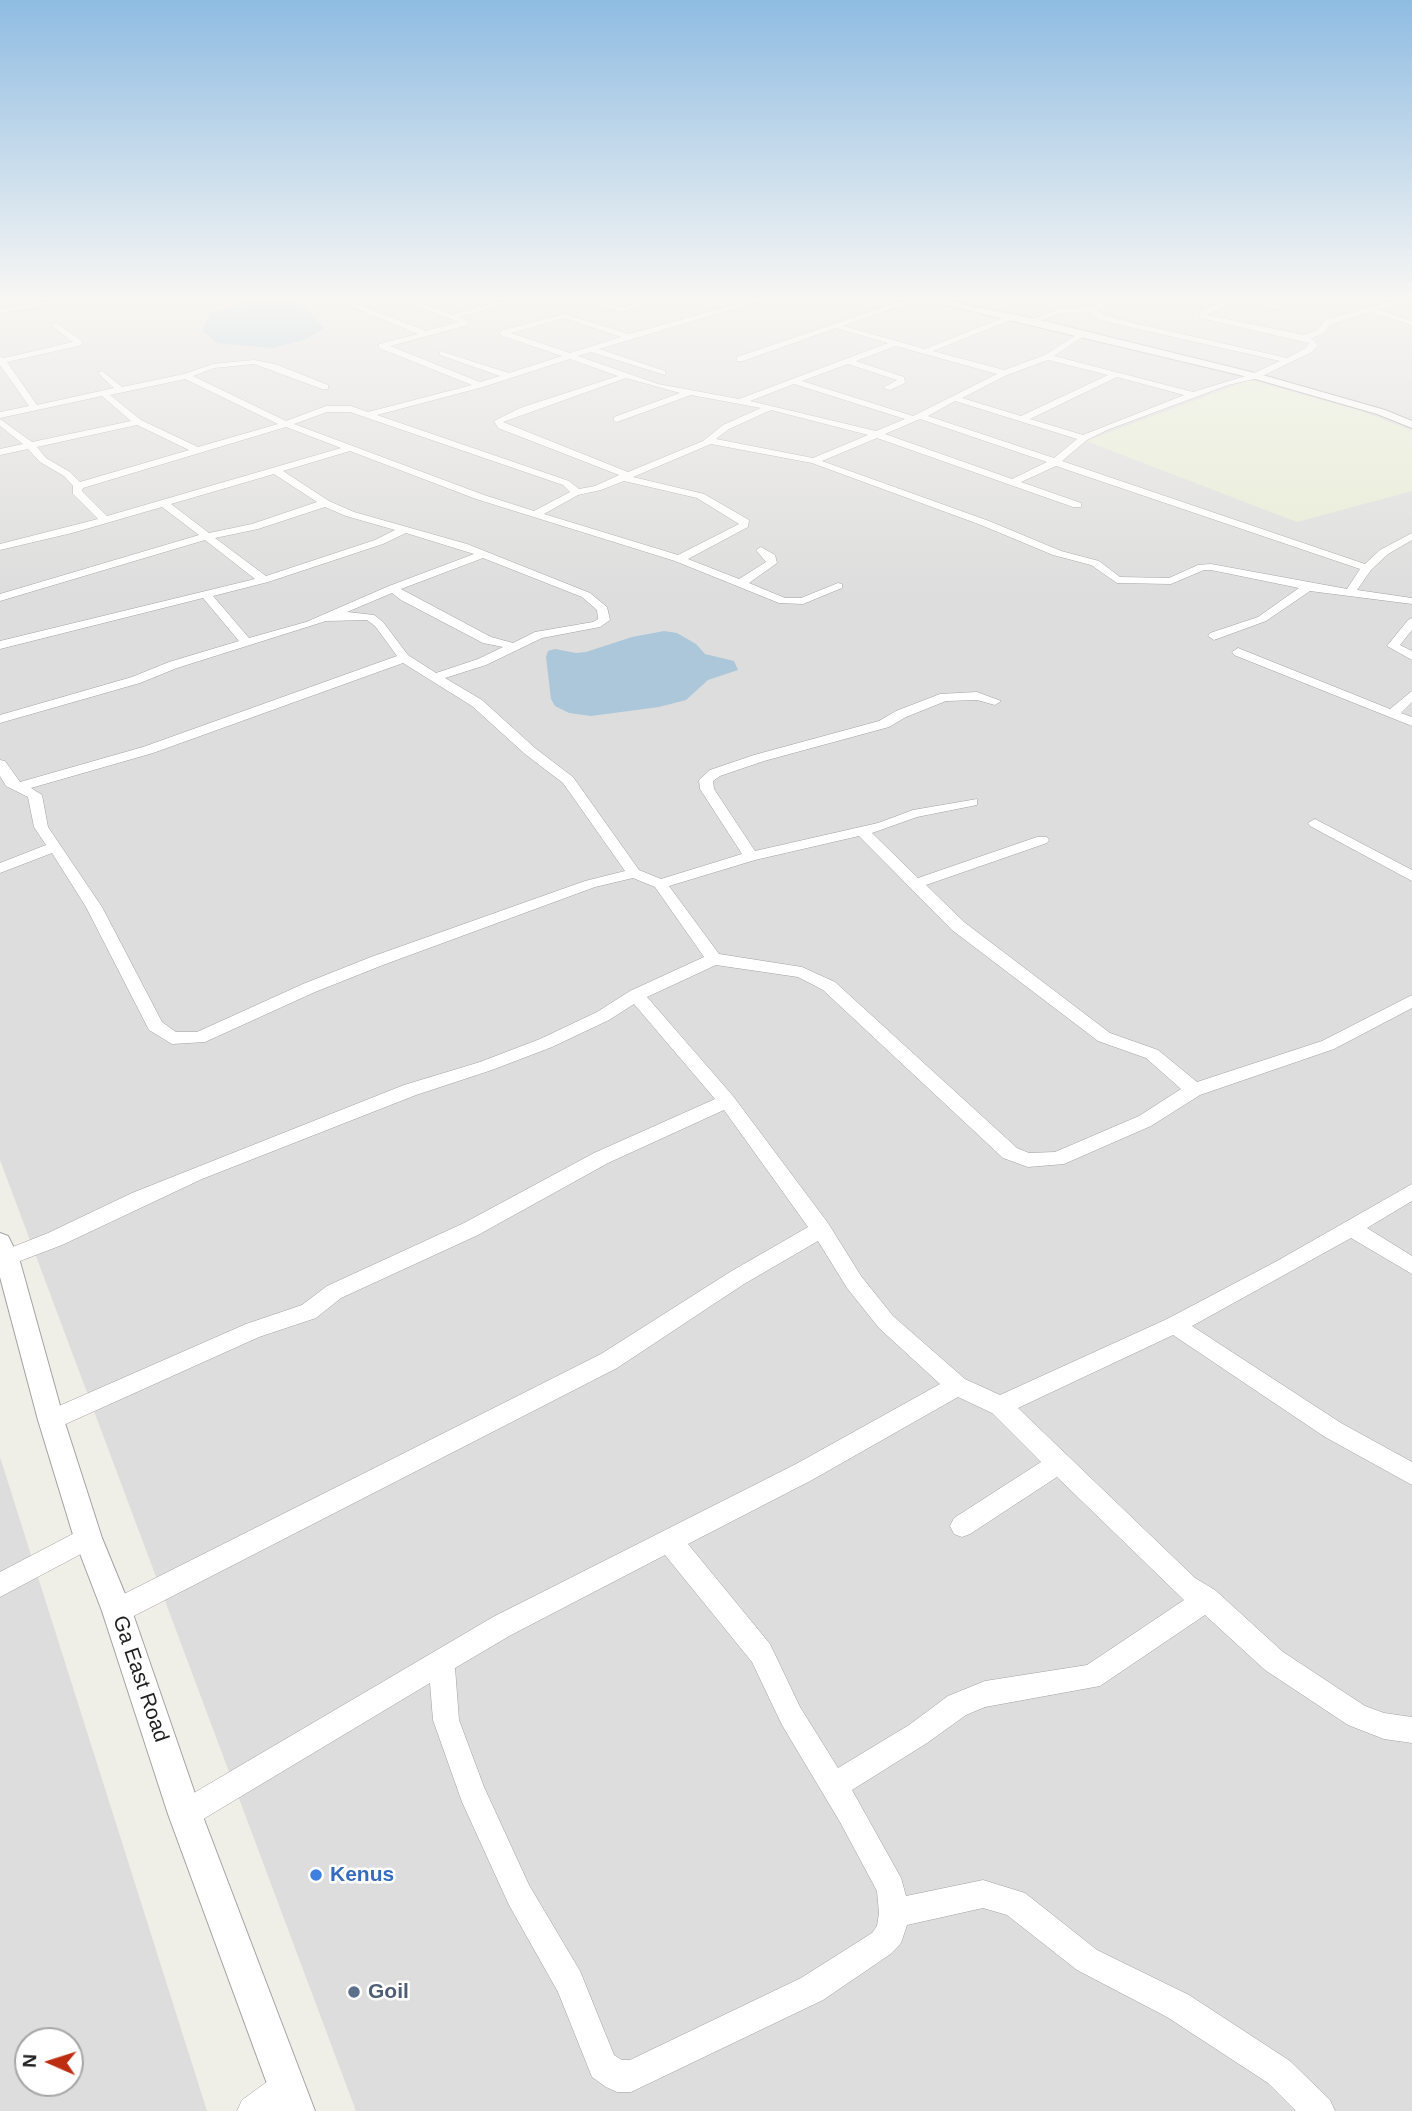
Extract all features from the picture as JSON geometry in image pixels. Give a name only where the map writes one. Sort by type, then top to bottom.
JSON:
[{"type":"street","points":[[28,399],[35,408]]},
{"type":"street","points":[[0,415],[82,399]]},
{"type":"street","points":[[109,399],[138,422],[175,437],[197,450]]},
{"type":"street","points":[[233,399],[286,424],[468,493],[679,559],[790,603],[803,601],[838,586]]},
{"type":"street","points":[[367,415],[429,399]]},
{"type":"street","points":[[557,399],[498,421],[500,426],[604,464],[624,476],[692,493],[715,502],[744,520],[744,525],[679,559]]},
{"type":"street","points":[[617,419],[673,399]]},
{"type":"street","points":[[727,399],[876,434],[1077,505]]},
{"type":"street","points":[[741,401],[748,399]]},
{"type":"street","points":[[852,399],[1367,568]]},
{"type":"street","points":[[814,461],[917,418],[953,399]]},
{"type":"street","points":[[956,399],[1084,438]]},
{"type":"street","points":[[1024,418],[1064,399]]},
{"type":"street","points":[[1013,482],[1054,463],[1084,438],[1185,399]]},
{"type":"street","points":[[1334,399],[1381,412],[1412,425]]},
{"type":"street","points":[[78,486],[286,424],[296,418],[332,407],[351,409],[566,483],[573,487],[575,493]]},
{"type":"street","points":[[535,514],[575,493],[598,488],[711,440],[726,427],[770,407]]},
{"type":"street","points":[[0,422],[31,446],[43,460],[67,474],[78,486]]},
{"type":"street","points":[[0,452],[138,422]]},
{"type":"street","points":[[711,440],[814,461],[985,523],[1057,554],[1095,563],[1117,580],[1171,582],[1202,567],[1211,567],[1308,587],[1412,601]]},
{"type":"street","points":[[2,544],[105,520],[273,469],[351,449]]},
{"type":"street","points":[[273,469],[325,503],[349,514],[402,531],[440,538],[484,554],[586,595],[603,609],[604,620],[601,623],[539,635],[482,662],[435,677]]},
{"type":"street","points":[[85,497],[93,488],[94,481]]},
{"type":"street","points":[[78,486],[77,492],[85,497],[105,520]]},
{"type":"street","points":[[162,502],[264,580]]},
{"type":"street","points":[[0,598],[208,536],[254,527],[325,503]]},
{"type":"street","points":[[0,646],[264,580],[379,542],[402,531]]},
{"type":"street","points":[[1350,592],[1367,568],[1384,552],[1412,536]]},
{"type":"street","points":[[740,584],[772,564],[771,557],[761,550]]},
{"type":"street","points":[[0,719],[136,680],[246,642],[327,618],[393,588],[484,554]]},
{"type":"street","points":[[1214,636],[1262,619],[1308,587]]},
{"type":"street","points":[[393,588],[405,598],[486,640],[512,646]]},
{"type":"street","points":[[207,596],[246,642]]},
{"type":"street","points":[[365,600],[405,598]]},
{"type":"street","points":[[327,618],[353,615],[370,617],[379,624],[404,658],[477,703],[530,751],[568,780],[634,873],[660,884],[714,959]]},
{"type":"street","points":[[1412,622],[1393,646],[1412,656]]},
{"type":"street","points":[[1238,652],[1412,722]]},
{"type":"street","points":[[18,787],[148,750],[404,658]]},
{"type":"street","points":[[1391,714],[1412,695]]},
{"type":"street","points":[[751,856],[707,789],[706,780],[715,773],[759,758],[884,724],[901,714],[944,697],[977,696],[995,701]]},
{"type":"street","points":[[0,764],[11,783],[35,795],[41,827],[94,907],[155,1026],[172,1038],[199,1038],[309,988],[377,961],[590,884],[634,873]]},
{"type":"street","points":[[660,884],[751,856],[897,821],[913,814],[972,802]]},
{"type":"street","points":[[1315,823],[1412,876]]},
{"type":"street","points":[[861,830],[958,926],[1104,1037],[1152,1054],[1194,1090]]},
{"type":"street","points":[[914,884],[1042,840]]},
{"type":"street","points":[[0,868],[55,847]]},
{"type":"street","points":[[4,1250],[410,1090],[486,1066],[546,1043],[603,1016],[636,995],[714,959],[802,972],[829,986],[1010,1153],[1028,1160],[1057,1159],[1145,1121],[1194,1090],[1328,1045],[1412,1001]]},
{"type":"street","points":[[636,995],[727,1101],[821,1229],[854,1282],[886,1322],[957,1386],[1000,1406],[1186,1587],[1206,1598],[1244,1637],[1314,1689],[1357,1716],[1384,1726],[1412,1730]]},
{"type":"street","points":[[51,1420],[253,1330],[309,1312],[334,1292],[471,1228],[601,1158],[727,1101]]},
{"type":"street","points":[[1000,1406],[1174,1325],[1284,1267],[1412,1192]]},
{"type":"street","points":[[1351,1227],[1412,1266]]},
{"type":"street","points":[[117,1611],[609,1361],[737,1278],[821,1229]]},
{"type":"street","name":"Ga East Road","points":[[4,1250],[51,1420],[88,1538],[117,1611],[185,1814],[291,2099]]},
{"type":"street","points":[[1174,1325],[1333,1430],[1412,1474]]},
{"type":"street","points":[[185,1814],[502,1626],[804,1472],[957,1386]]},
{"type":"street","points":[[962,1526],[1059,1463]]},
{"type":"street","points":[[0,1584],[88,1538]]},
{"type":"street","points":[[442,1664],[446,1720],[472,1792],[519,1895],[569,1982],[603,2066],[617,2077],[631,2076],[812,1989],[882,1943],[891,1933],[894,1913],[891,1888],[791,1716],[761,1653],[690,1562],[668,1541]]},
{"type":"street","points":[[834,1786],[918,1734],[957,1705],[997,1691],[1091,1677],[1175,1622],[1206,1598]]},
{"type":"street","points":[[894,1913],[983,1894],[1015,1903],[1087,1961],[1178,2006],[1279,2071],[1320,2111]]},
{"type":"street","points":[[253,2111],[291,2099]]},
{"type":"shaded area","points":[[0,399],[1412,399],[1412,2111],[356,2111],[0,1160]]},
{"type":"shaded area","points":[[0,1457],[207,2111],[0,2111]]},
{"type":"green space","points":[[1200,399],[1317,399],[1358,410],[1412,431],[1412,491],[1297,522],[1086,441]]},
{"type":"water","points":[[664,631],[677,633],[696,644],[705,654],[734,661],[738,670],[708,680],[686,700],[659,707],[591,716],[569,713],[555,706],[551,699],[546,657],[548,651],[555,649],[586,652],[632,637]]},
{"type":"place","name":"Kenus","points":[[316,1875]]},
{"type":"place","name":"Goil","points":[[354,1992]]}]
